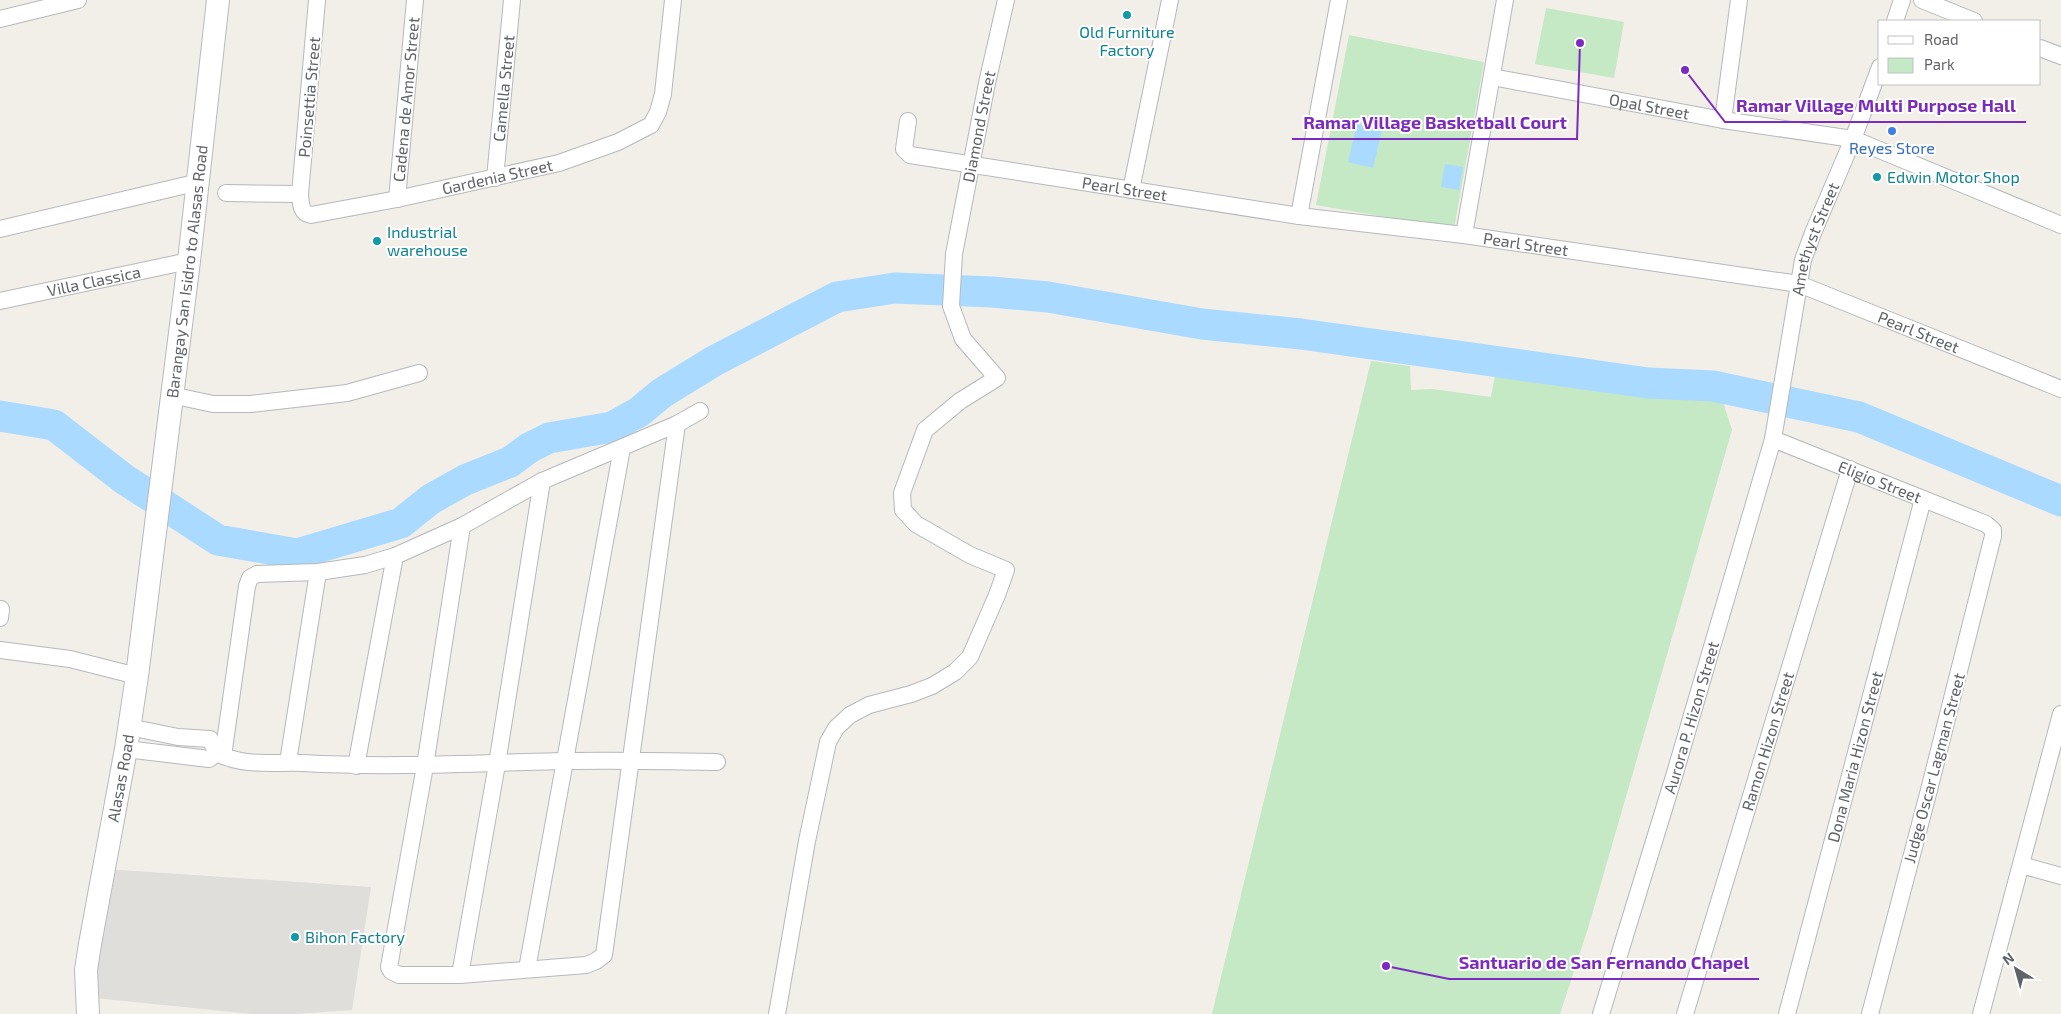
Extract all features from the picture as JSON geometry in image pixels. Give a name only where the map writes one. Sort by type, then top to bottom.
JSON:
[{"type":"street","points":[[0,19],[78,0]]},
{"type":"street","name":"Barangay San Isidro to Alasas Road","points":[[154,542],[199,182],[218,0]]},
{"type":"street","name":"Poinsettia Street","points":[[300,194],[317,0]]},
{"type":"street","name":"Cadena de Amor Street","points":[[397,199],[414,0]]},
{"type":"street","name":"Camella Street","points":[[495,178],[512,0]]},
{"type":"street","name":"Gardenia Street","points":[[300,194],[301,207],[306,214],[397,199],[559,163],[626,138],[651,125],[658,112],[663,94],[673,0]]},
{"type":"street","name":"Diamond Street","points":[[777,1014],[807,841],[828,742],[836,728],[850,715],[869,705],[911,694],[932,686],[955,672],[970,657],[1006,570],[970,555],[916,524],[903,510],[902,493],[925,430],[960,401],[997,378],[963,338],[951,306],[954,254],[987,84],[1006,0]]},
{"type":"street","points":[[1131,190],[1170,0]]},
{"type":"street","points":[[1299,216],[1339,0]]},
{"type":"street","points":[[1464,235],[1505,0]]},
{"type":"street","points":[[1723,120],[1739,0]]},
{"type":"street","points":[[1895,20],[1902,0]]},
{"type":"street","points":[[1922,0],[1972,20]]},
{"type":"street","points":[[2041,48],[2061,56]]},
{"type":"street","name":"Amethyst Street","points":[[1776,419],[1803,260],[1853,139],[1878,72]]},
{"type":"street","name":"Opal Street","points":[[1492,77],[1723,120],[1853,139],[2061,225]]},
{"type":"street","name":"Pearl Street","points":[[908,121],[904,149],[908,154],[971,166],[1299,216],[1464,235],[1798,284],[2061,389]]},
{"type":"street","points":[[0,229],[199,182]]},
{"type":"street","points":[[226,194],[300,194]]},
{"type":"street","name":"Villa Classica","points":[[0,301],[189,261]]},
{"type":"street","points":[[171,395],[213,404],[251,404],[346,393],[419,373]]},
{"type":"street","points":[[220,755],[247,586],[250,578],[257,574],[318,572],[365,565],[395,556],[462,526],[542,481],[678,424],[700,411]]},
{"type":"street","name":"Aurora P. Hizon Street","points":[[1601,1014],[1675,773],[1773,439],[1776,419]]},
{"type":"street","points":[[462,526],[425,766],[389,966],[391,971],[399,976],[460,974],[586,965],[596,961],[604,954],[678,424]]},
{"type":"street","name":"Eligio Street","points":[[1773,439],[1850,468],[1986,524]]},
{"type":"street","points":[[527,969],[622,448]]},
{"type":"street","name":"Ramon Hizon Street","points":[[1685,1014],[1850,468]]},
{"type":"street","points":[[460,974],[497,764],[542,481]]},
{"type":"street","name":"Dona Maria Hizon Street","points":[[1787,1014],[1923,499]]},
{"type":"street","name":"Judge Oscar Lagman Street","points":[[1870,1014],[1993,536],[1992,530],[1986,524]]},
{"type":"street","name":"Alasas Road","points":[[88,1014],[86,970],[126,749],[154,542]]},
{"type":"street","points":[[356,766],[395,556]]},
{"type":"street","points":[[288,762],[318,572]]},
{"type":"street","points":[[0,650],[70,659],[137,676]]},
{"type":"street","points":[[1981,1014],[2061,714]]},
{"type":"street","points":[[129,727],[178,737],[210,739],[220,755]]},
{"type":"street","points":[[126,749],[209,759],[220,755],[251,764],[288,762],[356,766],[425,766],[566,761],[717,762]]},
{"type":"street","points":[[2021,865],[2061,876]]},
{"type":"shaded area","points":[[105,869],[371,887],[352,1010],[294,1014],[252,1014],[85,997]]},
{"type":"green space","points":[[1546,8],[1624,22],[1614,78],[1535,64]]},
{"type":"green space","points":[[1349,35],[1484,62],[1454,229],[1316,205]]},
{"type":"green space","points":[[1371,361],[1410,366],[1411,390],[1432,389],[1491,397],[1495,375],[1720,393],[1732,430],[1588,928],[1560,1014],[1212,1014]]},
{"type":"water","points":[[1357,124],[1382,130],[1373,168],[1348,162]]},
{"type":"water","points":[[1445,164],[1463,167],[1459,190],[1441,187]]},
{"type":"waterway","points":[[0,416],[54,425],[124,479],[218,540],[297,554],[401,523],[431,499],[465,480],[510,462],[529,448],[549,438],[612,427],[639,412],[662,393],[714,361],[837,297],[895,288],[992,292],[1048,297],[1202,324],[1301,334],[1648,383],[1713,386],[1859,417],[2061,501]]},
{"type":"place","name":"Old Furniture Factory","points":[[1127,15]]},
{"type":"place","name":"Ramar Village Basketball Court","points":[[1580,43]]},
{"type":"place","name":"Ramar Village Multi Purpose Hall","points":[[1685,70]]},
{"type":"place","name":"Reyes Store","points":[[1892,131]]},
{"type":"place","name":"Edwin Motor Shop","points":[[1877,177]]},
{"type":"place","name":"Industrial warehouse","points":[[377,241]]},
{"type":"place","name":"Bihon Factory","points":[[295,937]]},
{"type":"place","name":"Santuario de San Fernando Chapel","points":[[1386,966]]}]
